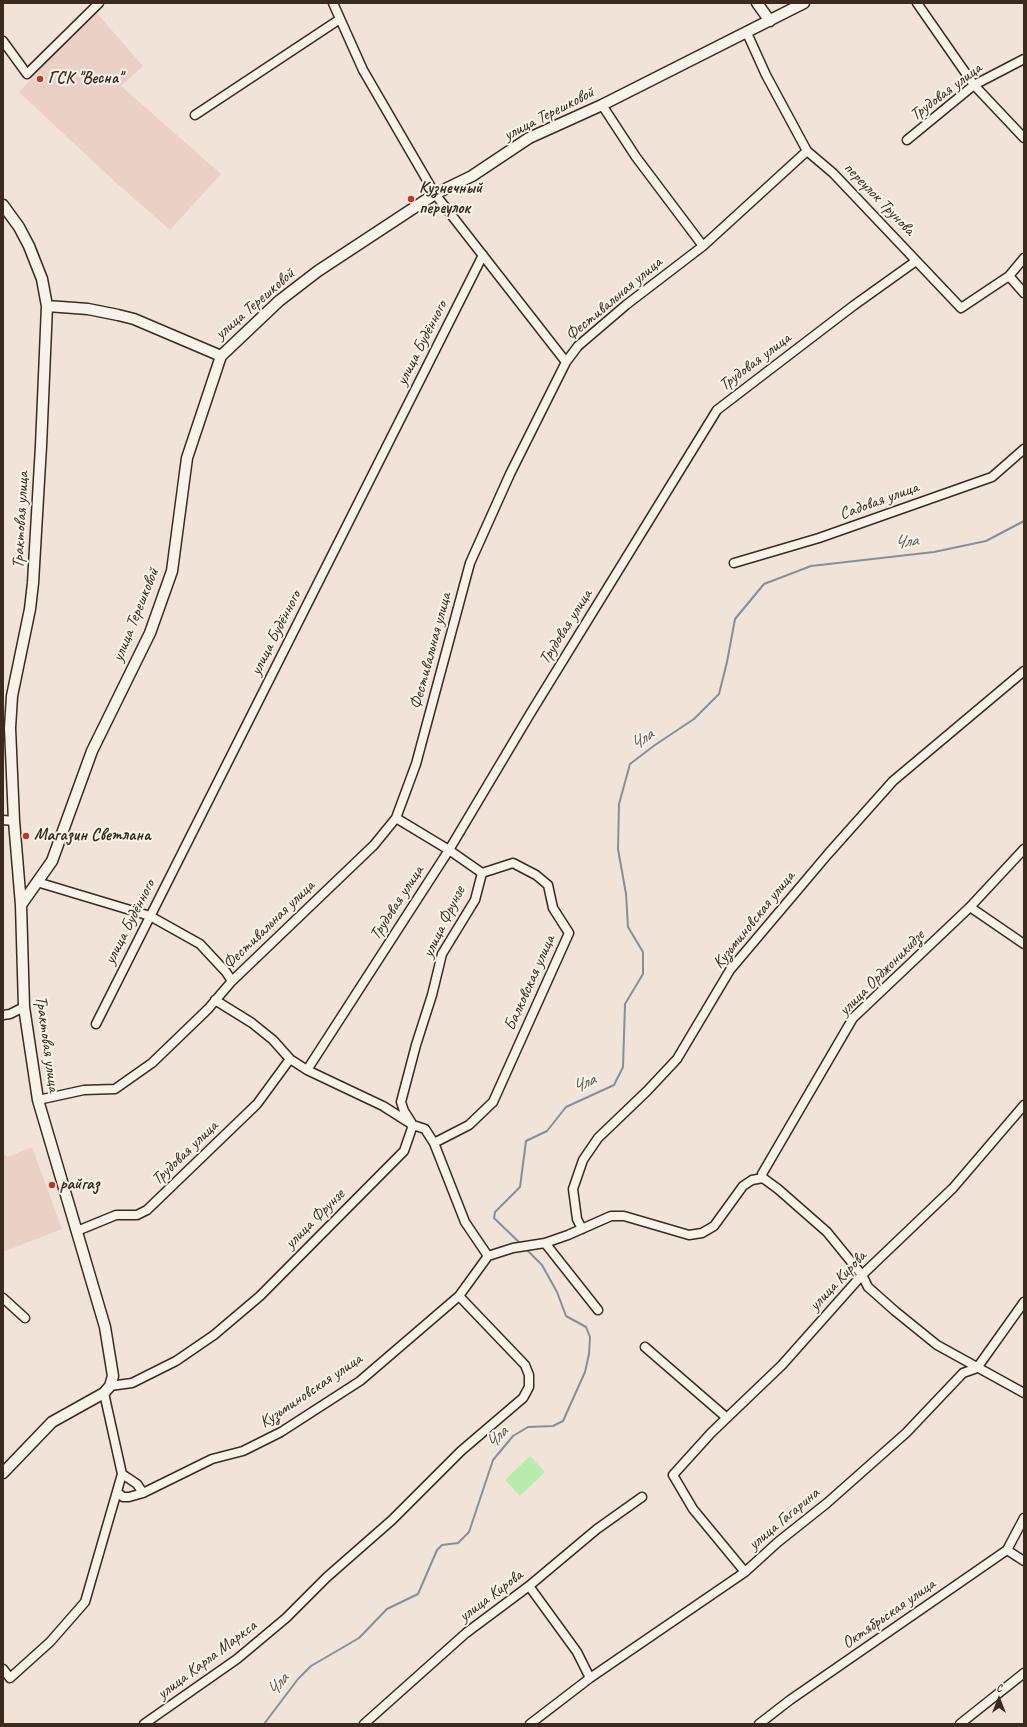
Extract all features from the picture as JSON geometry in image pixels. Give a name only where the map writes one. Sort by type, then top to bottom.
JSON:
[{"type":"street","points":[[3,41],[27,74],[99,3]]},
{"type":"street","points":[[333,3],[363,70],[435,194],[566,362]]},
{"type":"street","points":[[757,3],[770,21]]},
{"type":"street","name":"улица Терешковой","points":[[21,905],[52,861],[92,751],[150,633],[172,572],[187,458],[221,356],[276,304],[312,276],[435,194],[472,176],[528,138],[602,105],[804,3]]},
{"type":"street","points":[[917,3],[974,85],[1024,138]]},
{"type":"street","points":[[195,115],[340,19]]},
{"type":"street","name":"переулок Трунова","points":[[747,33],[766,74],[807,151],[833,173],[961,308],[1008,276],[1024,258]]},
{"type":"street","name":"Трудовая улица","points":[[907,140],[974,85],[1024,59]]},
{"type":"street","points":[[602,105],[636,157],[704,246]]},
{"type":"street","name":"Фестивальная улица","points":[[38,1100],[84,1090],[115,1089],[152,1063],[216,1000],[232,981],[374,845],[396,818],[416,764],[470,563],[510,474],[566,362],[578,346],[626,305],[704,246],[807,151]]},
{"type":"street","name":"Трактовая улица","points":[[3,205],[19,227],[32,253],[45,289],[47,306],[33,583],[30,609],[12,696],[10,728],[14,821],[21,905],[24,1007],[38,1100],[105,1327],[113,1376],[107,1390]]},
{"type":"street","name":"улица Будённого","points":[[96,1024],[483,255]]},
{"type":"street","name":"Трудовая улица","points":[[306,1070],[449,850],[530,714],[717,410],[853,306],[916,261]]},
{"type":"street","points":[[1008,276],[1024,292]]},
{"type":"street","points":[[47,306],[88,309],[118,314],[134,319],[221,356]]},
{"type":"street","name":"Садовая улица","points":[[734,563],[819,538],[992,477],[1024,449]]},
{"type":"street","name":"Кузьминовская улица","points":[[582,1229],[577,1219],[573,1189],[583,1160],[598,1138],[647,1091],[677,1059],[730,970],[823,860],[893,781],[1024,671]]},
{"type":"street","points":[[396,818],[449,850],[482,873]]},
{"type":"street","points":[[3,820],[14,821]]},
{"type":"street","name":"улица Орджоникидзе","points":[[763,1178],[762,1174],[853,1018],[970,907],[1024,849]]},
{"type":"street","name":"Балковская улица","points":[[434,1143],[469,1125],[493,1102],[569,933],[553,908],[548,885],[536,875],[513,863],[482,873]]},
{"type":"street","name":"улица Фрунзе","points":[[3,1473],[52,1422],[107,1390],[132,1383],[176,1361],[214,1335],[260,1296],[404,1151],[413,1125],[404,1111],[401,1102],[416,1045],[432,994],[442,954],[475,900],[482,873]]},
{"type":"street","points":[[37,882],[150,916],[200,944],[226,972],[232,981]]},
{"type":"street","points":[[970,907],[1024,944]]},
{"type":"street","points":[[216,1000],[252,1023],[273,1040],[290,1059],[306,1070],[383,1106],[413,1125],[424,1129],[434,1143],[465,1222],[488,1256],[513,1248],[546,1243],[610,1216],[624,1216],[689,1236],[702,1233],[714,1226],[743,1186],[752,1180],[763,1178],[778,1189],[827,1232],[862,1275],[868,1287],[895,1312],[937,1345],[1024,1393]]},
{"type":"street","points":[[3,1015],[10,1014],[24,1007]]},
{"type":"street","name":"Трудовая улица","points":[[76,1231],[116,1215],[137,1215],[147,1210],[257,1104],[290,1059]]},
{"type":"street","name":"улица Кирова","points":[[744,1572],[693,1509],[673,1475],[727,1418],[782,1365],[862,1275],[953,1188],[1024,1105]]},
{"type":"street","points":[[546,1243],[598,1310]]},
{"type":"street","name":"Кузьминовская улица","points":[[117,1492],[123,1497],[143,1493],[212,1458],[242,1451],[282,1432],[360,1380],[459,1296],[488,1256]]},
{"type":"street","name":"улица Карла Маркса","points":[[144,1724],[237,1659],[286,1618],[327,1577],[392,1520],[460,1451],[523,1398],[529,1387],[529,1375],[525,1365],[459,1296]]},
{"type":"street","points":[[3,1298],[25,1318]]},
{"type":"street","name":"улица Гагарина","points":[[530,1724],[590,1678],[744,1572],[778,1542],[827,1503],[906,1433],[963,1373],[977,1368],[1024,1302]]},
{"type":"street","points":[[645,1347],[727,1418]]},
{"type":"street","points":[[3,1669],[10,1678],[50,1642],[85,1602],[122,1474],[107,1390]]},
{"type":"street","points":[[122,1474],[137,1484],[143,1493]]},
{"type":"street","name":"улица Кирова","points":[[364,1724],[466,1633],[529,1586],[597,1529],[642,1497]]},
{"type":"street","name":"Октябрьская улица","points":[[759,1724],[790,1700],[1007,1550],[1024,1518]]},
{"type":"street","points":[[1007,1550],[1024,1561]]},
{"type":"street","points":[[529,1586],[577,1652],[590,1678]]},
{"type":"street","points":[[960,1724],[1024,1673]]},
{"type":"shaded area","points":[[95,11],[143,66],[121,86],[221,174],[170,230],[114,181],[19,92]]},
{"type":"shaded area","name":"райгаз","points":[[32,1147],[62,1229],[3,1252],[3,1153],[7,1157]]},
{"type":"green space","points":[[530,1456],[545,1472],[520,1496],[505,1480]]},
{"type":"waterway","name":"Чла","points":[[522,1245],[494,1218],[495,1212],[520,1187],[526,1141],[547,1131],[566,1107],[614,1085],[623,1067],[625,1004],[643,974],[643,952],[628,927],[626,894],[618,849],[619,804],[630,764],[694,719],[719,694],[735,619],[764,584],[811,566],[934,552],[986,541],[1024,521]]},
{"type":"waterway","name":"Чла","points":[[264,1724],[298,1679],[311,1666],[359,1638],[387,1609],[418,1594],[437,1550],[442,1545],[458,1543],[469,1532],[493,1460],[513,1436],[528,1427],[553,1426],[563,1421],[585,1372],[589,1354],[590,1337],[586,1327],[566,1316],[557,1292],[542,1265],[526,1249]]},
{"type":"place","name":"ГСК \"Весна\"","points":[[40,79]]},
{"type":"place","name":"Кузнечный переулок","points":[[411,199]]},
{"type":"place","name":"Магазин Светлана","points":[[26,836]]},
{"type":"place","name":"райгаз","points":[[52,1185]]}]
